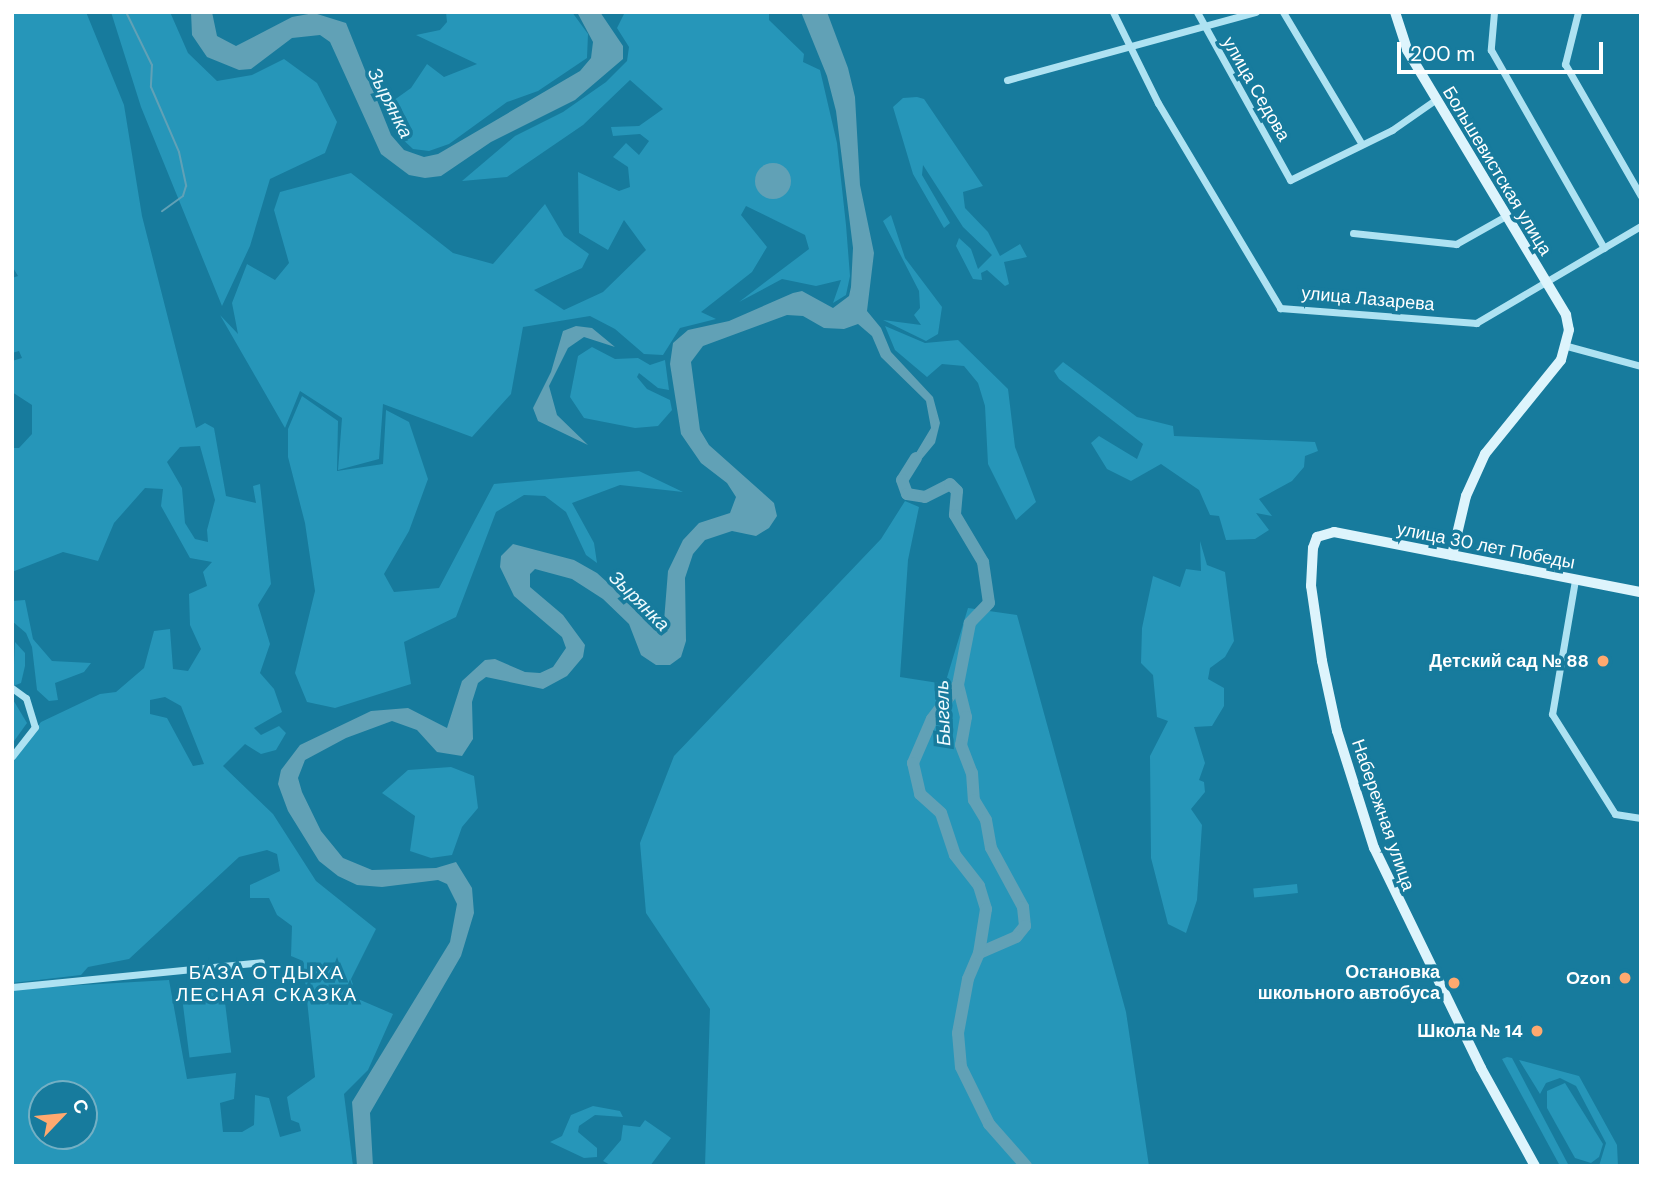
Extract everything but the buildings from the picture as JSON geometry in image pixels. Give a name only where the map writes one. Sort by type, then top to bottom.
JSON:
[{"type":"street","name":"улица Лазарева","points":[[1113,12],[1128,48],[1280,308],[1476,323],[1641,226]]},
{"type":"street","name":"улица Седова","points":[[1197,12],[1202,26],[1290,180],[1361,143]]},
{"type":"street","points":[[1007,80],[1256,12]]},
{"type":"street","points":[[1283,12],[1361,143],[1392,130],[1435,100]]},
{"type":"street","name":"Большевистская улица","points":[[1395,12],[1407,50],[1435,100],[1566,316],[1567,346]]},
{"type":"street","points":[[1494,12],[1491,50],[1604,248]]},
{"type":"street","points":[[1578,12],[1565,64],[1641,196]]},
{"type":"street","points":[[1353,233],[1456,244],[1504,217]]},
{"type":"street","points":[[1452,555],[1466,496],[1485,454],[1567,346],[1641,366]]},
{"type":"street","name":"улица 30 лет Победы","points":[[1324,532],[1641,592]]},
{"type":"street","name":"Набережная улица","points":[[1324,532],[1313,548],[1311,586],[1322,661],[1337,732],[1374,848],[1464,1034],[1535,1166]]},
{"type":"street","points":[[1575,580],[1552,714],[1615,814],[1641,818]]},
{"type":"street","points":[[12,688],[26,698],[35,727],[12,756]]},
{"type":"street","points":[[12,987],[261,962]]},
{"type":"shaded area","points":[[12,12],[86,12],[124,105],[142,216],[196,428],[205,423],[214,428],[226,496],[256,503],[253,486],[260,484],[271,584],[258,605],[270,644],[260,673],[274,689],[282,712],[254,728],[261,735],[279,726],[286,733],[276,750],[261,754],[245,744],[223,766],[273,814],[316,881],[376,929],[351,979],[358,999],[393,1014],[368,1070],[344,1094],[353,1166],[12,1166],[12,989],[169,980],[187,1079],[236,1073],[234,1099],[220,1103],[223,1132],[242,1132],[254,1125],[255,1095],[269,1098],[280,1137],[301,1131],[299,1123],[291,1120],[287,1097],[315,1077],[303,961],[291,956],[292,926],[277,915],[269,898],[250,898],[250,885],[280,871],[277,854],[267,850],[239,857],[129,959],[88,967],[81,975],[12,983],[12,759],[41,722],[100,694],[116,692],[144,668],[154,631],[170,629],[173,669],[188,671],[201,649],[190,625],[189,594],[207,586],[203,572],[212,562],[190,558],[161,506],[163,489],[145,488],[114,523],[98,561],[63,552],[12,572],[12,448],[19,448],[32,434],[32,405],[12,392],[12,361],[22,358],[19,351],[12,353],[12,278],[18,276],[12,266]],"holes":[[[200,446],[215,500],[207,530],[208,542],[195,539],[185,523],[182,488],[167,462],[180,447]],[[165,697],[181,706],[204,764],[193,766],[167,718],[150,714],[150,700]]]},
{"type":"shaded area","points":[[111,12],[170,12],[188,53],[217,81],[252,75],[284,59],[317,83],[337,122],[325,153],[270,179],[250,246],[222,306],[141,107]]},
{"type":"shaded area","points":[[191,12],[212,12],[217,36],[236,46],[292,17],[314,13],[346,23],[391,135],[404,150],[424,157],[438,154],[580,71],[591,58],[593,42],[577,12],[600,12],[623,46],[623,59],[575,100],[491,142],[441,176],[425,178],[409,175],[381,154],[330,42],[320,35],[292,38],[251,69],[239,70],[207,57],[192,35]]},
{"type":"shaded area","points":[[446,12],[572,12],[588,34],[587,58],[538,91],[507,102],[449,144],[429,151],[413,149],[399,136],[390,103],[411,88],[427,64],[444,77],[477,64],[416,35],[440,30],[447,22]]},
{"type":"shaded area","points":[[625,12],[769,12],[769,20],[804,54],[803,62],[820,70],[837,143],[850,276],[846,295],[833,303],[841,280],[816,286],[782,279],[739,302],[809,249],[805,235],[746,206],[741,215],[767,247],[752,272],[701,312],[716,319],[680,328],[663,355],[644,354],[615,329],[590,316],[523,327],[511,394],[472,437],[383,404],[379,459],[338,470],[342,418],[300,391],[285,428],[220,315],[238,334],[232,303],[247,264],[275,280],[289,263],[274,210],[280,192],[351,173],[453,253],[493,264],[545,204],[564,236],[589,254],[582,268],[534,290],[564,310],[603,292],[646,250],[624,220],[608,250],[579,233],[578,172],[619,191],[630,187],[628,167],[613,157],[626,143],[639,155],[649,141],[640,134],[613,136],[611,127],[639,126],[663,109],[630,80],[583,125],[507,177],[462,181],[515,136],[563,112],[606,82],[627,61],[629,47],[617,28]]},
{"type":"shaded area","points":[[801,12],[827,12],[848,68],[855,97],[860,185],[874,253],[867,311],[881,328],[891,352],[933,397],[940,423],[935,443],[910,473],[907,468],[931,428],[926,401],[881,357],[872,336],[858,324],[844,329],[824,328],[803,316],[787,315],[703,346],[691,362],[700,430],[709,445],[774,503],[777,516],[769,528],[756,536],[732,531],[705,540],[693,554],[685,578],[686,641],[681,657],[670,665],[656,665],[641,655],[629,624],[603,599],[572,579],[535,569],[530,574],[530,587],[563,615],[585,645],[583,657],[567,676],[543,689],[486,677],[478,683],[472,702],[473,739],[462,756],[437,752],[417,730],[392,721],[346,738],[305,760],[298,778],[302,792],[321,831],[343,858],[372,870],[436,868],[456,862],[472,888],[474,913],[461,956],[370,1113],[373,1166],[357,1166],[352,1102],[450,942],[457,904],[447,884],[438,880],[382,887],[357,885],[338,876],[319,861],[288,811],[278,784],[281,770],[300,745],[371,711],[408,708],[447,728],[462,681],[485,660],[495,659],[525,672],[540,673],[553,667],[566,648],[562,637],[514,596],[500,567],[501,556],[513,544],[574,560],[597,573],[653,624],[664,621],[668,571],[683,540],[699,523],[730,513],[736,497],[727,483],[701,463],[681,434],[670,364],[673,343],[688,330],[729,321],[793,293],[802,291],[833,308],[849,296],[853,248],[836,111],[827,76]]},
{"type":"shaded area","points":[[903,98],[924,99],[983,186],[963,192],[965,208],[988,232],[1000,256],[1020,244],[1027,257],[1004,262],[1009,284],[1005,286],[987,270],[981,273],[982,280],[973,279],[956,246],[959,238],[971,249],[978,269],[992,255],[963,227],[923,165],[922,175],[950,223],[944,228],[913,174],[893,107]]},
{"type":"shaded area","points":[[773,163],[786,168],[791,181],[786,194],[773,199],[760,194],[755,181],[760,168]]},
{"type":"shaded area","points":[[891,215],[905,258],[942,307],[938,334],[926,341],[883,320],[921,325],[914,315],[920,308],[919,291],[883,221]]},
{"type":"shaded area","points":[[576,326],[592,328],[615,347],[584,337],[568,348],[549,386],[557,415],[588,445],[538,421],[533,408],[551,372],[563,331]]},
{"type":"shaded area","points":[[885,326],[925,343],[958,340],[1008,389],[1015,447],[1036,502],[1016,520],[988,464],[985,406],[978,383],[964,366],[942,364],[927,377],[895,350]]},
{"type":"shaded area","points":[[592,347],[615,359],[638,358],[650,365],[665,360],[669,390],[658,388],[639,373],[637,377],[647,389],[670,400],[672,410],[658,426],[635,428],[584,418],[570,397],[578,356]]},
{"type":"shaded area","points":[[1063,362],[1137,417],[1173,426],[1174,436],[1315,442],[1318,451],[1305,456],[1304,467],[1292,481],[1259,499],[1272,516],[1256,513],[1269,530],[1255,539],[1226,540],[1219,516],[1210,515],[1199,490],[1161,464],[1131,481],[1107,469],[1091,443],[1099,436],[1137,459],[1143,444],[1059,379],[1054,371]]},
{"type":"shaded area","points":[[302,396],[338,421],[337,471],[383,464],[386,410],[409,422],[428,479],[409,531],[384,574],[394,592],[439,588],[494,484],[639,471],[683,492],[620,485],[572,503],[594,543],[597,563],[586,555],[566,512],[545,496],[524,495],[496,512],[456,617],[404,642],[411,684],[335,708],[307,702],[295,673],[315,591],[305,523],[288,457],[288,429]]},
{"type":"shaded area","points":[[905,501],[919,507],[908,560],[900,677],[945,684],[968,608],[1017,615],[1126,1012],[1149,1166],[705,1166],[710,1009],[646,913],[640,843],[674,756],[881,539]]},
{"type":"shaded area","points":[[1200,541],[1207,565],[1225,572],[1234,641],[1225,657],[1210,668],[1208,679],[1224,688],[1224,706],[1212,726],[1194,727],[1205,763],[1199,780],[1204,782],[1205,792],[1191,809],[1202,825],[1197,900],[1186,933],[1168,924],[1151,858],[1150,756],[1168,721],[1157,717],[1153,675],[1141,663],[1142,628],[1153,576],[1180,587],[1186,569],[1201,571]]},
{"type":"shaded area","points":[[25,600],[33,639],[52,661],[91,663],[84,672],[55,683],[58,700],[49,701],[37,690],[32,647],[26,633],[12,621],[12,601]]},
{"type":"shaded area","points":[[15,642],[25,653],[25,666],[21,683],[13,686]]},
{"type":"shaded area","points":[[12,698],[27,723],[12,744]]},
{"type":"shaded area","points":[[451,767],[474,776],[478,808],[462,827],[452,855],[431,858],[410,851],[415,816],[382,793],[408,770]]},
{"type":"shaded area","points":[[1297,884],[1298,893],[1254,898],[1253,889]]},
{"type":"shaded area","points":[[223,986],[231,1053],[189,1058],[181,991]]},
{"type":"shaded area","points":[[1512,1058],[1569,1166],[1560,1166],[1502,1059]]},
{"type":"shaded area","points":[[1519,1060],[1579,1076],[1617,1145],[1618,1166],[1599,1166],[1606,1143],[1576,1086],[1560,1078],[1546,1083],[1540,1094]]},
{"type":"shaded area","points":[[1565,1083],[1603,1144],[1599,1157],[1591,1163],[1575,1158],[1547,1108],[1547,1091]]},
{"type":"shaded area","points":[[593,1106],[620,1111],[623,1117],[595,1115],[579,1126],[578,1132],[597,1148],[597,1157],[584,1158],[550,1142],[562,1136],[571,1115]]},
{"type":"shaded area","points":[[645,1120],[671,1138],[650,1166],[612,1166],[603,1161],[621,1140],[623,1125],[640,1127]]},
{"type":"waterway","points":[[126,12],[152,65],[151,87],[179,152],[186,186],[183,196],[162,211]]},
{"type":"waterway","name":"Быгель","points":[[916,458],[902,480],[907,494],[925,497],[950,484],[957,491],[955,515],[983,562],[989,603],[970,623],[958,685],[966,717],[961,745],[972,773],[974,800],[986,820],[991,848],[1023,907],[1025,926],[1016,937],[979,953],[968,979],[958,1033],[961,1067],[989,1124],[1026,1166]]},
{"type":"waterway","points":[[958,685],[932,719],[913,763],[920,794],[941,813],[955,855],[979,886],[986,909],[979,953]]},
{"type":"place","name":"Детский сад № 88","points":[[1603,661]]},
{"type":"place","name":"Ozon","points":[[1625,978]]},
{"type":"place","name":"Остановка школьного автобуса","points":[[1454,983]]},
{"type":"place","name":"Школа № 14","points":[[1537,1031]]},
{"type":"district","name":"БАЗА ОТДЫХА ЛЕСНАЯ СКАЗКА","points":[[267,984]]},
{"type":"water label","name":"Зырянка","points":[[390,103]]},
{"type":"water label","name":"Зырянка","points":[[639,601]]}]
